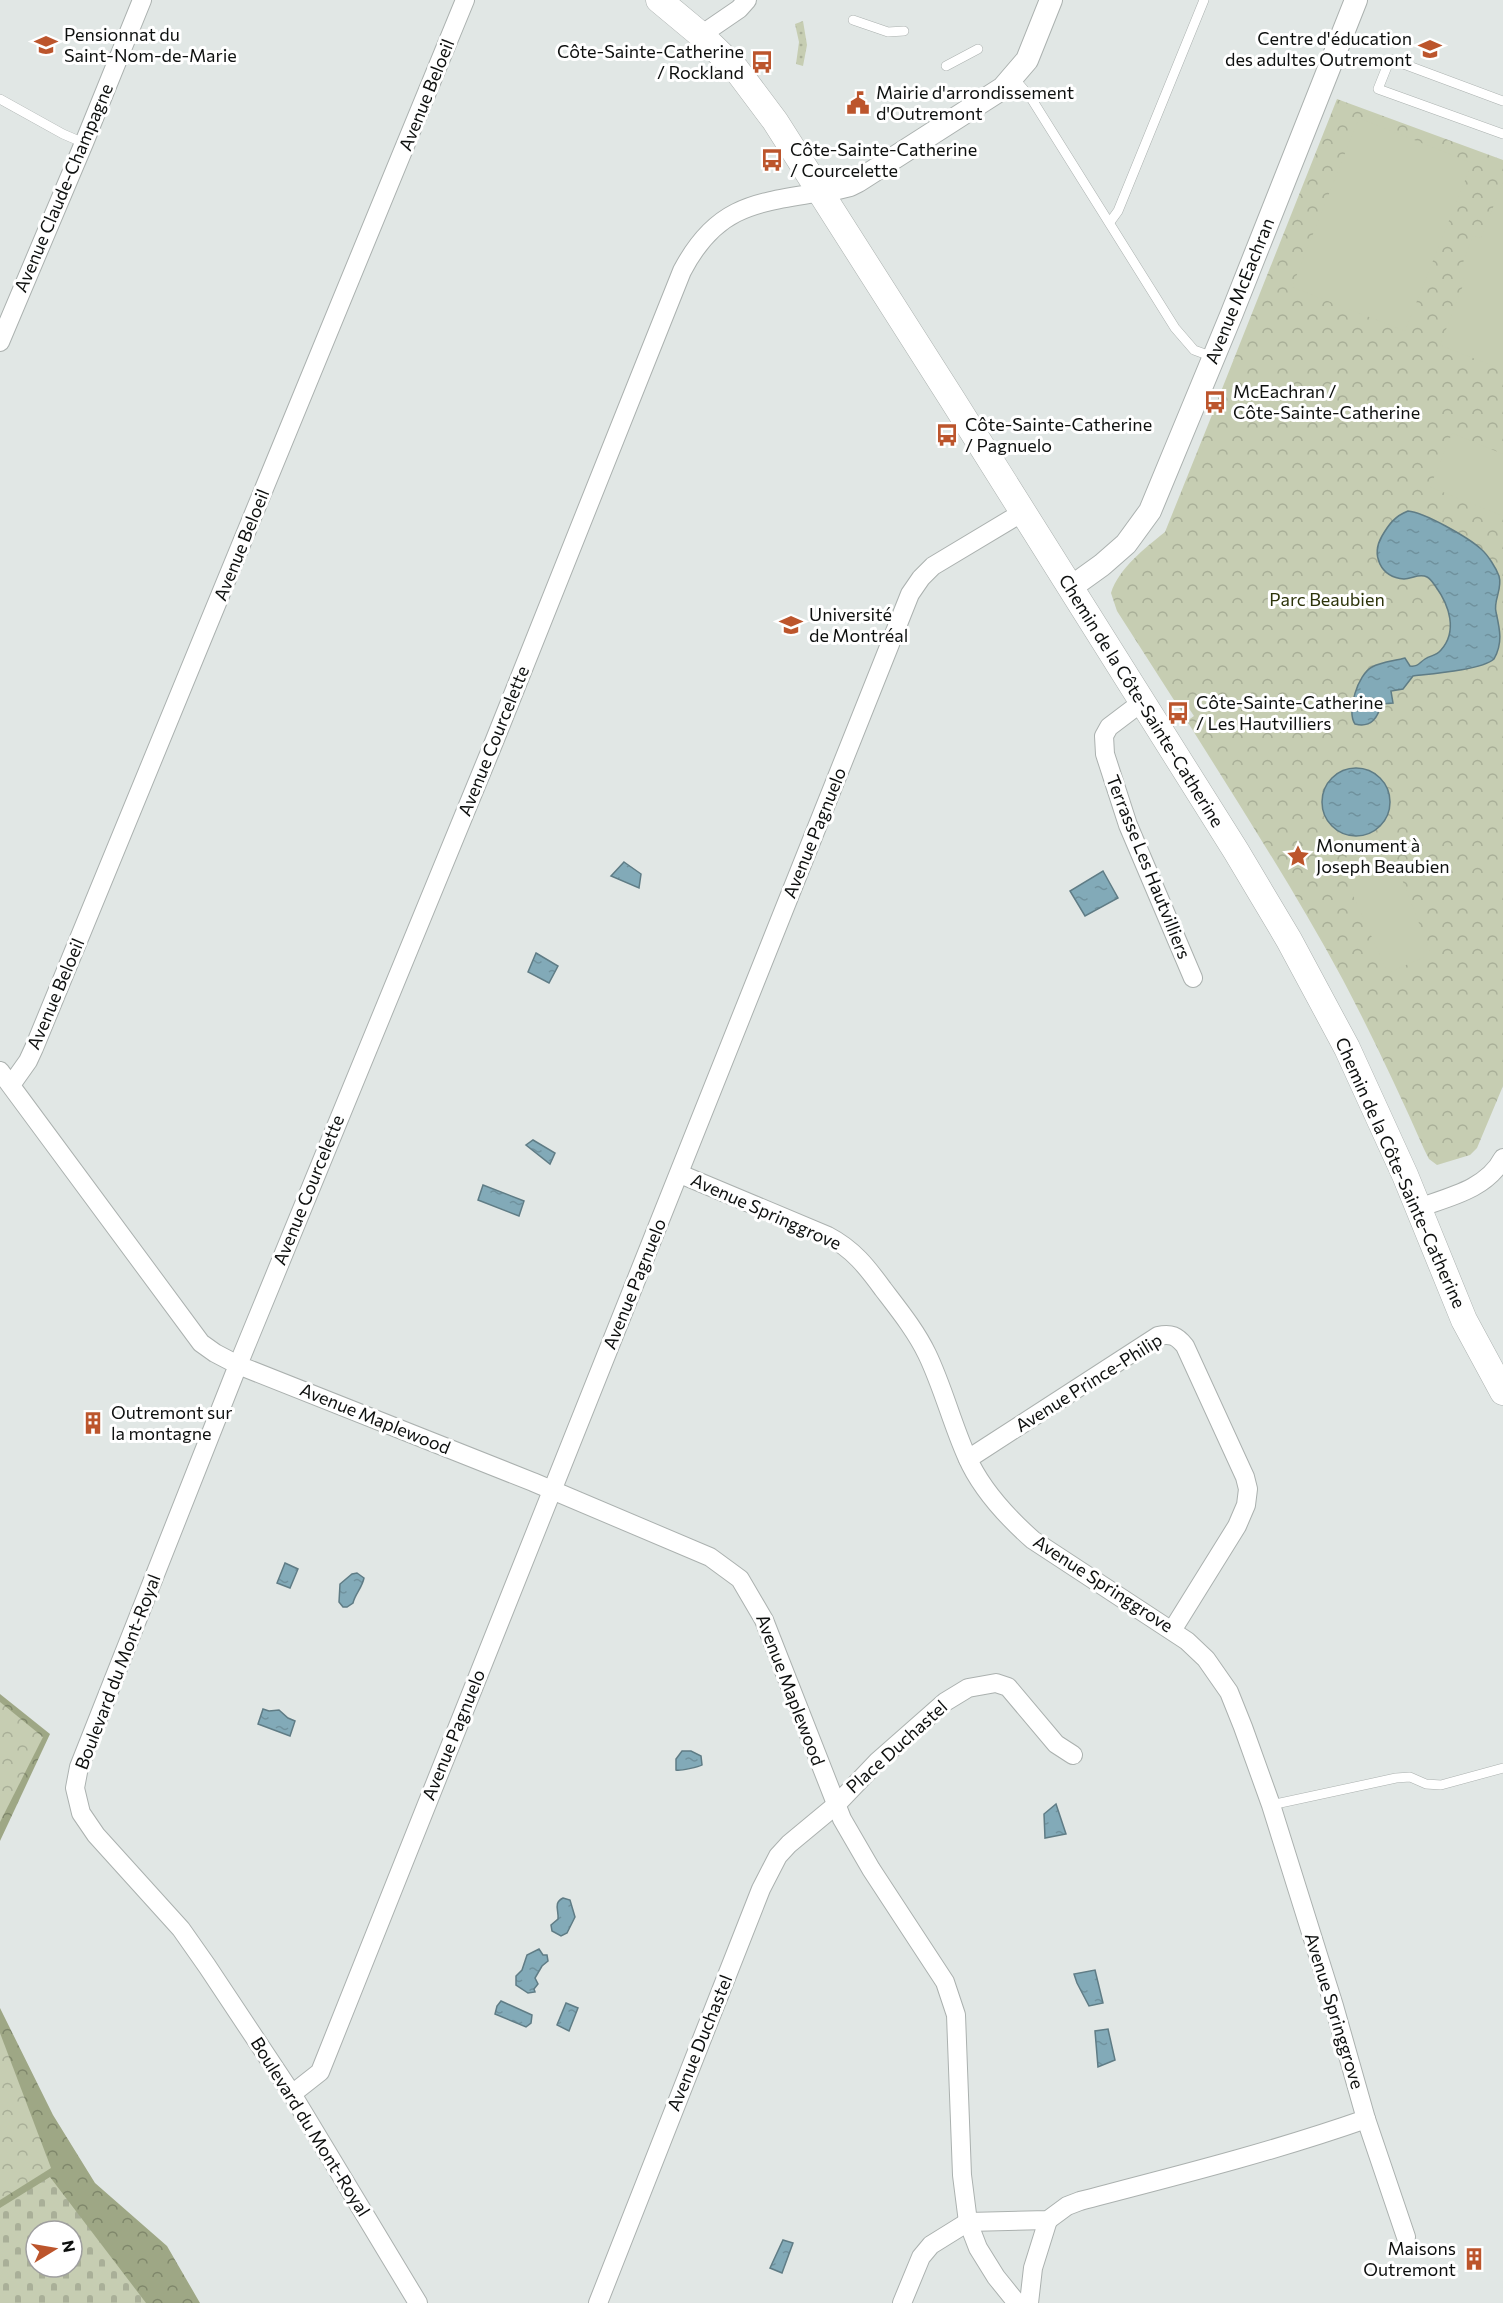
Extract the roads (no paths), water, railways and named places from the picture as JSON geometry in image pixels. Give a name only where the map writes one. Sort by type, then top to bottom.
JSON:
[{"type":"main road","name":"Chemin de la Côte-Sainte-Catherine","points":[[659,0],[701,35],[736,69],[755,92],[821,192],[1236,851],[1313,984],[1358,1070],[1464,1320],[1503,1392]]},
{"type":"street","name":"Avenue Claude-Champagne","points":[[0,342],[142,0]]},
{"type":"street","name":"Avenue Beloeil","points":[[5,1078],[28,1061],[34,1048],[465,0]]},
{"type":"street","points":[[701,35],[739,9],[747,0]]},
{"type":"street","points":[[821,192],[858,181],[1003,88],[1031,51],[1052,0]]},
{"type":"street","name":"Avenue McEachran","points":[[1070,588],[1112,557],[1134,535],[1146,518],[1356,0]]},
{"type":"street","name":"Avenue Courcelette","points":[[238,1365],[494,742],[682,271],[700,240],[723,220],[772,200],[821,192]]},
{"type":"street","name":"Avenue Pagnuelo","points":[[292,2094],[320,2073],[910,594],[933,566],[1023,512]]},
{"type":"street","name":"Terrasse Les Hautvilliers","points":[[1142,702],[1109,727],[1104,736],[1105,754],[1128,825],[1192,978]]},
{"type":"street","points":[[5,1078],[201,1343],[238,1365]]},
{"type":"street","points":[[1418,1208],[1483,1182],[1495,1171],[1503,1158]]},
{"type":"street","name":"Avenue Springgrove","points":[[680,1174],[828,1236],[843,1244],[861,1259],[906,1320],[927,1354],[968,1459],[1012,1522],[1033,1540],[1173,1629],[1206,1659],[1229,1692],[1270,1805],[1334,2006],[1366,2119],[1406,2237]]},
{"type":"street","name":"Avenue Prince-Philip","points":[[968,1459],[1158,1336],[1167,1334],[1177,1337],[1185,1346],[1245,1477],[1248,1489],[1246,1505],[1237,1526],[1173,1629]]},
{"type":"street","name":"Avenue Maplewood","points":[[238,1365],[552,1490],[710,1557],[740,1578],[764,1620],[836,1805],[871,1869],[945,1982],[956,2015],[962,2175],[968,2222],[978,2248],[996,2277],[1017,2303]]},
{"type":"street","name":"Boulevard du Mont-Royal","points":[[238,1365],[80,1767],[75,1788],[81,1813],[96,1835],[181,1929],[292,2094],[418,2303]]},
{"type":"street","name":"Place Duchastel","points":[[836,1805],[878,1761],[945,1702],[968,1688],[984,1684],[996,1683],[1008,1687],[1056,1744],[1073,1755]]},
{"type":"street","name":"Avenue Duchastel","points":[[598,2303],[770,1870],[789,1845],[836,1805]]},
{"type":"street","points":[[902,2303],[921,2257],[931,2245],[968,2222],[1048,2220],[1067,2206],[1246,2157],[1325,2134],[1366,2119]]},
{"type":"street","points":[[1029,2303],[1033,2268],[1048,2220]]},
{"type":"lane","points":[[1110,222],[1118,211],[1204,0]]},
{"type":"lane","points":[[853,20],[888,32],[904,31]]},
{"type":"lane","points":[[946,66],[978,49]]},
{"type":"lane","points":[[1503,101],[1390,59],[1378,89],[1503,134]]},
{"type":"lane","points":[[1013,77],[1031,98],[1183,339],[1194,350],[1213,357]]},
{"type":"lane","points":[[0,99],[84,143]]},
{"type":"lane","points":[[1270,1805],[1396,1778],[1410,1777],[1426,1784],[1442,1785],[1503,1768]]},
{"type":"water","points":[[1408,511],[1415,512],[1457,532],[1481,549],[1492,562],[1500,581],[1495,608],[1499,647],[1494,659],[1488,663],[1455,671],[1413,676],[1403,689],[1391,691],[1393,703],[1381,704],[1373,721],[1365,725],[1355,724],[1352,711],[1355,694],[1367,671],[1379,664],[1405,658],[1410,666],[1417,665],[1439,652],[1449,635],[1448,610],[1431,580],[1421,576],[1404,579],[1396,577],[1384,570],[1380,564],[1377,550],[1382,536],[1399,515]]},
{"type":"water","points":[[1356,768],[1369,771],[1380,778],[1387,789],[1390,802],[1387,815],[1380,826],[1369,833],[1356,836],[1343,833],[1332,826],[1325,815],[1322,802],[1325,789],[1332,778],[1343,771]]},
{"type":"water","points":[[624,862],[641,874],[639,888],[611,876]]},
{"type":"water","points":[[1103,871],[1118,898],[1085,916],[1070,891]]},
{"type":"water","points":[[536,953],[558,966],[549,983],[528,972]]},
{"type":"water","points":[[533,1140],[555,1153],[550,1164],[526,1145]]},
{"type":"water","points":[[483,1185],[524,1201],[519,1216],[478,1200]]},
{"type":"water","points":[[285,1563],[298,1569],[290,1588],[277,1583]]},
{"type":"water","points":[[357,1573],[364,1578],[362,1585],[353,1603],[343,1607],[339,1602],[340,1584],[352,1574]]},
{"type":"water","points":[[263,1709],[279,1710],[295,1721],[290,1736],[258,1724]]},
{"type":"water","points":[[682,1751],[691,1751],[701,1756],[702,1765],[676,1770],[676,1759]]},
{"type":"water","points":[[1056,1804],[1066,1834],[1045,1838],[1044,1814]]},
{"type":"water","points":[[563,1898],[570,1900],[575,1917],[567,1933],[561,1936],[552,1931],[551,1925],[558,1919],[557,1904]]},
{"type":"water","points":[[539,1949],[543,1955],[547,1955],[548,1961],[535,1978],[538,1984],[534,1989],[535,1992],[528,1993],[516,1985],[516,1976],[522,1970],[527,1955]]},
{"type":"water","points":[[1095,1970],[1103,2003],[1089,2006],[1074,1974]]},
{"type":"water","points":[[501,2001],[532,2015],[531,2023],[526,2027],[495,2014]]},
{"type":"water","points":[[566,2003],[578,2008],[569,2031],[557,2025]]},
{"type":"water","points":[[1108,2029],[1115,2060],[1098,2067],[1095,2031]]},
{"type":"water","points":[[783,2240],[793,2243],[782,2273],[770,2268]]},
{"type":"place","name":"Pensionnat du Saint-Nom-de-Marie","points":[[46,45]]},
{"type":"place","name":"Centre d'éducation des adultes Outremont","points":[[1430,49]]},
{"type":"place","name":"Côte-Sainte-Catherine / Rockland","points":[[762,62]]},
{"type":"place","name":"Mairie d'arrondissement d'Outremont","points":[[858,103]]},
{"type":"place","name":"Côte-Sainte-Catherine / Courcelette","points":[[772,160]]},
{"type":"place","name":"McEachran / Côte-Sainte-Catherine","points":[[1215,402]]},
{"type":"place","name":"Côte-Sainte-Catherine / Pagnuelo","points":[[947,435]]},
{"type":"place","name":"Université de Montréal","points":[[791,625]]},
{"type":"place","name":"Côte-Sainte-Catherine / Les Hautvilliers","points":[[1178,713]]},
{"type":"place","name":"Monument à Joseph Beaubien","points":[[1298,856]]},
{"type":"place","name":"Outremont sur la montagne","points":[[93,1423]]},
{"type":"place","name":"Maisons Outremont","points":[[1474,2259]]},
{"type":"park label","name":"Parc Beaubien","points":[[1327,600]]}]
